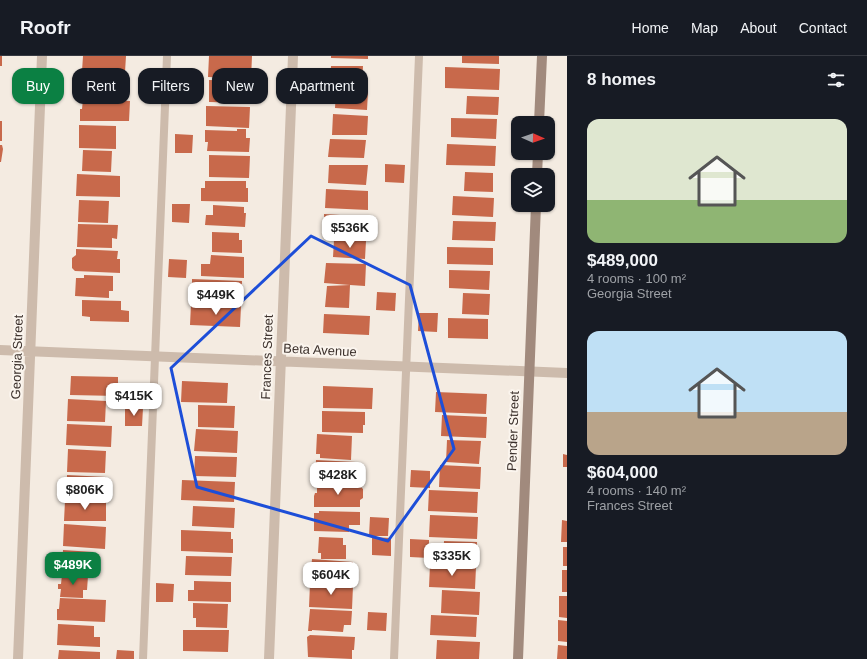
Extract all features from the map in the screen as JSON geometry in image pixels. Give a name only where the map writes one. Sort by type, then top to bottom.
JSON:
[{"type":"street","name":"Georgia Street","points":[[18,659],[42,56]]},
{"type":"street","name":"Frances Street","points":[[269,659],[293,56]]},
{"type":"street","points":[[539,116],[542,56]]},
{"type":"street","name":"Pender Street","points":[[518,659],[528,371],[536,212]]},
{"type":"street","name":"Beta Avenue","points":[[0,350],[567,373]]},
{"type":"lane","points":[[143,659],[167,56]]},
{"type":"lane","points":[[394,659],[407,367],[418,56]]},
{"type":"highlighted area","points":[[311,236],[410,285],[454,449],[388,541],[197,487],[171,368]]},
{"type":"building","points":[[0,56],[2,56],[2,66],[0,66]]},
{"type":"building","points":[[83,56],[126,56],[125,68],[82,68]]},
{"type":"building","points":[[209,56],[252,56],[251,68],[212,68],[212,77],[208,77]]},
{"type":"building","points":[[331,56],[368,56],[368,59],[331,58]]},
{"type":"building","points":[[462,56],[499,56],[499,64],[462,63]]},
{"type":"building","points":[[331,66],[363,66],[363,68],[331,68]]},
{"type":"building","points":[[445,67],[500,69],[499,90],[445,88]]},
{"type":"building","points":[[209,80],[212,80],[212,102],[209,102]]},
{"type":"building","points":[[467,96],[499,97],[498,115],[466,114]]},
{"type":"building","points":[[82,104],[130,104],[129,121],[80,121],[80,109],[82,109]]},
{"type":"building","points":[[335,104],[367,104],[367,110],[335,108]]},
{"type":"building","points":[[206,106],[250,107],[249,128],[206,126]]},
{"type":"building","points":[[333,114],[368,116],[367,135],[332,135]]},
{"type":"building","points":[[451,118],[497,119],[496,139],[451,137]]},
{"type":"building","points":[[0,121],[2,121],[2,141],[0,141]]},
{"type":"building","points":[[79,125],[116,126],[116,149],[79,148]]},
{"type":"building","points":[[237,129],[246,129],[246,138],[250,138],[249,152],[207,151],[208,142],[205,142],[205,130],[237,131]]},
{"type":"building","points":[[175,134],[193,135],[192,153],[175,153]]},
{"type":"building","points":[[330,139],[366,140],[364,158],[328,157]]},
{"type":"building","points":[[447,144],[496,146],[495,166],[446,165]]},
{"type":"building","points":[[0,145],[2,145],[3,149],[1,162],[0,162]]},
{"type":"building","points":[[83,150],[112,151],[111,172],[82,171]]},
{"type":"building","points":[[209,155],[250,156],[249,178],[209,177]]},
{"type":"building","points":[[385,164],[405,165],[404,183],[385,182]]},
{"type":"building","points":[[329,165],[368,165],[366,185],[328,183]]},
{"type":"building","points":[[465,172],[493,173],[493,192],[464,191]]},
{"type":"building","points":[[77,174],[120,176],[120,197],[76,196]]},
{"type":"building","points":[[205,181],[246,181],[246,188],[248,188],[248,202],[201,201],[201,188],[205,188]]},
{"type":"building","points":[[326,189],[368,191],[368,210],[325,208]]},
{"type":"building","points":[[453,196],[494,198],[493,217],[452,215]]},
{"type":"building","points":[[79,200],[109,201],[108,223],[78,222]]},
{"type":"building","points":[[172,204],[190,204],[189,223],[172,222]]},
{"type":"building","points":[[213,205],[244,207],[244,213],[246,213],[245,227],[205,225],[206,215],[213,215]]},
{"type":"building","points":[[324,214],[373,217],[372,235],[325,233]]},
{"type":"building","points":[[453,221],[496,222],[495,241],[452,240]]},
{"type":"building","points":[[78,224],[118,225],[117,239],[112,238],[112,248],[77,247]]},
{"type":"building","points":[[212,232],[239,233],[239,240],[242,240],[242,253],[212,252]]},
{"type":"building","points":[[334,240],[366,241],[365,259],[333,257]]},
{"type":"building","points":[[447,247],[493,248],[493,265],[447,264]]},
{"type":"building","points":[[76,249],[118,251],[117,259],[120,259],[120,273],[75,271],[72,268],[72,258],[76,255]]},
{"type":"building","points":[[211,255],[244,257],[244,278],[201,276],[201,264],[210,264]]},
{"type":"building","points":[[169,259],[187,260],[186,278],[168,277]]},
{"type":"building","points":[[326,263],[366,264],[365,286],[324,283]]},
{"type":"building","points":[[449,270],[490,271],[489,290],[449,288]]},
{"type":"building","points":[[84,275],[113,276],[113,291],[109,291],[109,298],[75,296],[76,278],[84,278]]},
{"type":"building","points":[[192,279],[242,281],[241,303],[192,301]]},
{"type":"building","points":[[350,285],[349,308],[325,307],[327,286]]},
{"type":"building","points":[[377,292],[396,293],[395,311],[376,310]]},
{"type":"building","points":[[463,293],[490,294],[489,315],[462,314]]},
{"type":"building","points":[[82,300],[121,301],[121,310],[129,311],[129,322],[90,321],[90,317],[82,316]]},
{"type":"building","points":[[191,304],[241,306],[240,327],[190,325]]},
{"type":"building","points":[[419,313],[438,313],[437,332],[418,331]]},
{"type":"building","points":[[324,314],[370,316],[369,335],[323,333]]},
{"type":"building","points":[[448,318],[488,319],[488,339],[448,338]]},
{"type":"building","points":[[71,376],[118,377],[118,396],[70,395]]},
{"type":"building","points":[[182,381],[228,383],[227,403],[181,402]]},
{"type":"building","points":[[323,386],[373,388],[372,409],[323,408]]},
{"type":"building","points":[[436,392],[487,394],[486,414],[435,412]]},
{"type":"building","points":[[68,399],[106,401],[105,422],[67,421]]},
{"type":"building","points":[[198,405],[235,406],[234,428],[198,427]]},
{"type":"building","points":[[125,407],[143,408],[142,426],[125,426]]},
{"type":"building","points":[[322,411],[365,412],[365,425],[363,425],[363,433],[322,432]]},
{"type":"building","points":[[442,415],[487,417],[486,438],[441,436]]},
{"type":"building","points":[[67,424],[112,426],[111,447],[66,445]]},
{"type":"building","points":[[196,429],[238,431],[237,453],[194,451]]},
{"type":"building","points":[[317,434],[352,436],[351,460],[320,458],[320,454],[316,454]]},
{"type":"building","points":[[447,440],[481,441],[479,464],[446,462]]},
{"type":"building","points":[[68,449],[106,451],[105,473],[67,472]]},
{"type":"building","points":[[563,454],[567,455],[567,467],[563,467]]},
{"type":"building","points":[[195,456],[237,457],[236,477],[194,476]]},
{"type":"building","points":[[316,460],[356,462],[356,484],[319,483],[320,478],[315,477]]},
{"type":"building","points":[[440,465],[481,467],[480,489],[439,487]]},
{"type":"building","points":[[411,470],[430,471],[430,488],[410,487]]},
{"type":"building","points":[[67,475],[106,477],[106,496],[67,495]]},
{"type":"building","points":[[182,480],[235,482],[234,502],[181,500]]},
{"type":"building","points":[[317,485],[360,486],[363,489],[363,498],[360,500],[360,507],[314,507],[314,496],[315,493],[317,493]]},
{"type":"building","points":[[429,490],[478,492],[477,513],[428,511]]},
{"type":"building","points":[[65,501],[106,501],[106,521],[64,521]]},
{"type":"building","points":[[193,506],[235,508],[234,528],[192,526]]},
{"type":"building","points":[[319,511],[360,512],[360,525],[349,525],[349,532],[314,531],[314,513],[319,513]]},
{"type":"building","points":[[430,515],[478,517],[477,539],[429,537]]},
{"type":"building","points":[[370,517],[389,518],[388,536],[369,536]]},
{"type":"building","points":[[562,520],[567,521],[567,542],[561,542]]},
{"type":"building","points":[[64,524],[106,527],[105,549],[63,546]]},
{"type":"building","points":[[181,530],[231,532],[231,539],[233,539],[233,553],[181,551]]},
{"type":"building","points":[[319,537],[343,538],[343,545],[346,545],[346,559],[321,559],[321,553],[318,553]]},
{"type":"building","points":[[372,537],[391,538],[391,556],[372,555]]},
{"type":"building","points":[[410,539],[429,540],[429,558],[410,557]]},
{"type":"building","points":[[444,541],[477,542],[476,565],[443,563]]},
{"type":"building","points":[[563,547],[567,547],[567,566],[563,566]]},
{"type":"building","points":[[63,550],[93,552],[93,565],[88,565],[88,572],[62,570]]},
{"type":"building","points":[[186,556],[232,557],[231,576],[185,575]]},
{"type":"building","points":[[312,559],[353,562],[352,584],[310,581]]},
{"type":"building","points":[[430,565],[476,567],[475,589],[429,587]]},
{"type":"building","points":[[562,570],[567,570],[567,592],[562,592]]},
{"type":"building","points":[[62,575],[88,576],[87,590],[83,590],[83,598],[60,597],[61,589],[58,589],[58,584],[61,584]]},
{"type":"building","points":[[194,581],[231,582],[231,602],[188,601],[188,590],[194,590]]},
{"type":"building","points":[[156,583],[174,584],[173,602],[156,602]]},
{"type":"building","points":[[310,584],[353,586],[352,609],[309,607]]},
{"type":"building","points":[[442,590],[480,592],[479,615],[441,613]]},
{"type":"building","points":[[559,596],[567,596],[567,618],[559,617]]},
{"type":"building","points":[[60,598],[106,600],[105,622],[57,620],[57,609],[59,609]]},
{"type":"building","points":[[193,603],[228,604],[227,628],[196,627],[196,618],[193,618]]},
{"type":"building","points":[[310,609],[352,611],[351,625],[344,625],[343,632],[308,631]]},
{"type":"building","points":[[368,612],[387,613],[386,631],[367,630]]},
{"type":"building","points":[[431,615],[477,617],[476,637],[430,635]]},
{"type":"building","points":[[558,620],[567,621],[567,642],[558,641]]},
{"type":"building","points":[[58,624],[94,626],[94,637],[100,637],[100,647],[57,645]]},
{"type":"building","points":[[183,630],[229,630],[228,652],[183,651]]},
{"type":"building","points":[[310,635],[355,637],[354,650],[352,650],[352,659],[308,657],[307,637]]},
{"type":"building","points":[[437,640],[480,642],[479,659],[436,659]]},
{"type":"building","points":[[558,645],[567,646],[567,659],[557,659]]},
{"type":"building","points":[[59,650],[100,652],[100,659],[58,659]]},
{"type":"building","points":[[117,650],[134,651],[134,659],[116,659]]}]
